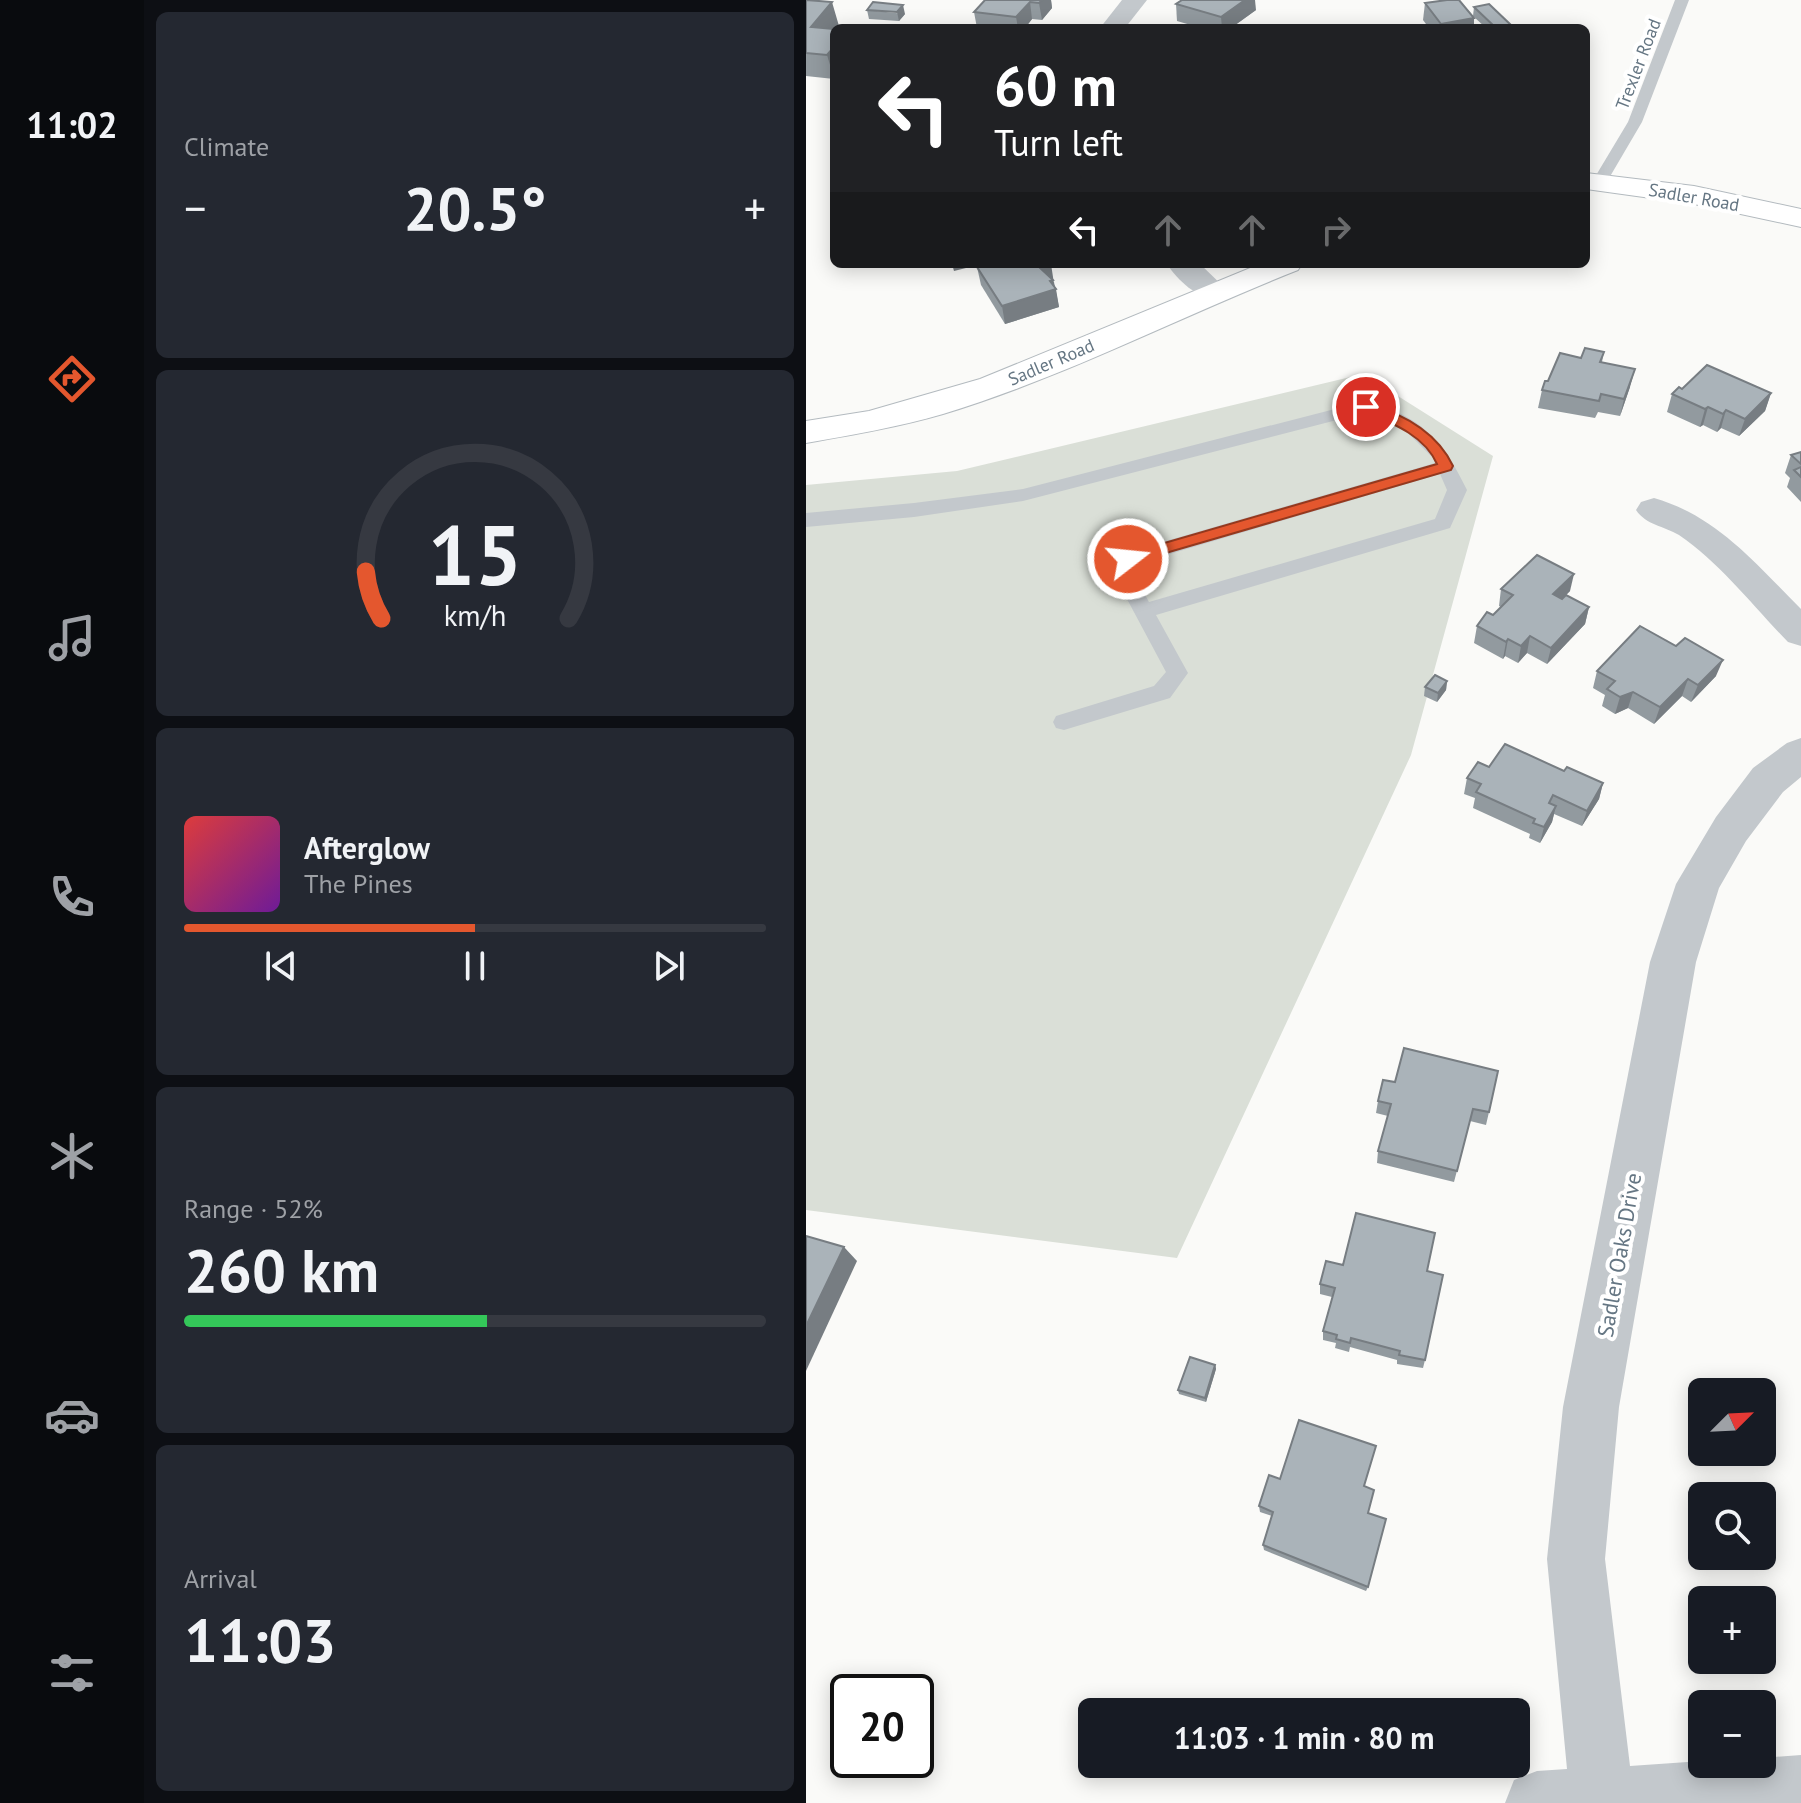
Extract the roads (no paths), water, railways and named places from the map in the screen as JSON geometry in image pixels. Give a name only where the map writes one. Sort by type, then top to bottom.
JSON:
[{"type":"street","points":[[1115,24],[1135,0]]},
{"type":"street","name":"Sadler Road","points":[[1593,181],[1694,195],[1801,218]]},
{"type":"street","points":[[1187,268],[1213,291]]},
{"type":"street","name":"Sadler Road","points":[[806,432],[867,424],[929,408],[1007,381],[1213,291],[1276,268]]},
{"type":"street","points":[[1654,510],[1689,525],[1714,544],[1801,632]]},
{"type":"street","name":"Sadler Oaks Drive","points":[[1602,1798],[1576,1559],[1591,1407],[1673,962],[1698,884],[1731,829],[1768,780],[1801,754]]},
{"type":"street","points":[[1537,1803],[1801,1787]]},
{"type":"lane","name":"Trexler Road","points":[[1593,181],[1635,122],[1682,0]]},
{"type":"lane","points":[[806,520],[914,510],[1023,495],[1366,407],[1411,426],[1441,455],[1457,490],[1443,523],[1143,611]]},
{"type":"lane","points":[[1064,722],[1162,692],[1177,673],[1122,571],[1128,559],[1446,466]]}]
